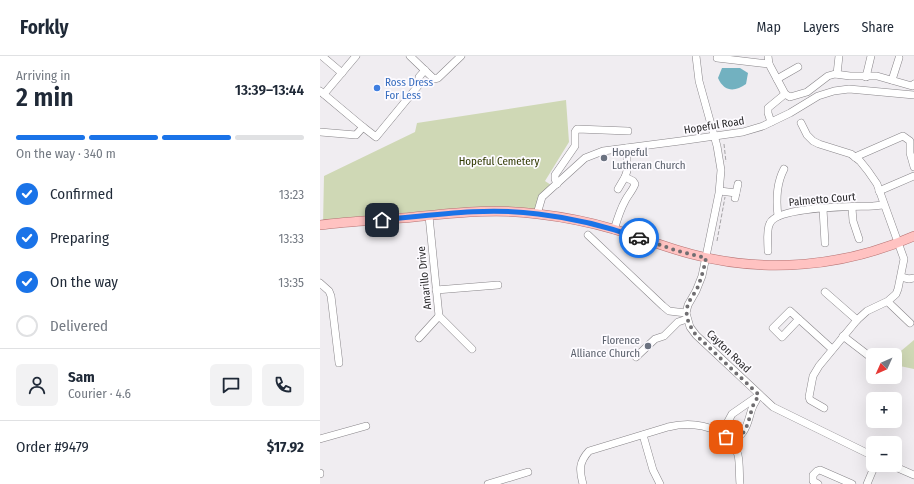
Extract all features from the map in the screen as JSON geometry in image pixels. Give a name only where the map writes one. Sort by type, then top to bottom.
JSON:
[{"type":"main road","points":[[320,225],[476,212],[537,214],[584,222],[678,251],[706,258],[756,265],[802,265],[853,257],[914,236]]},
{"type":"street","points":[[322,56],[342,73]]},
{"type":"street","points":[[356,56],[322,93],[376,137],[418,86],[419,77],[425,70]]},
{"type":"street","points":[[410,56],[434,79],[438,78],[461,56]]},
{"type":"street","points":[[687,316],[688,305],[702,276],[720,191],[720,164],[699,81],[696,56]]},
{"type":"street","points":[[768,56],[769,64],[785,94],[792,97],[807,92],[828,76],[837,74],[866,77],[877,76],[913,85]]},
{"type":"street","points":[[837,74],[840,56]]},
{"type":"street","points":[[866,77],[871,56]]},
{"type":"street","points":[[717,58],[738,58],[769,64]]},
{"type":"street","points":[[892,80],[899,58]]},
{"type":"street","points":[[777,79],[798,67]]},
{"type":"street","name":"Hopeful Road","points":[[537,214],[542,197],[585,158],[608,149],[627,148],[743,132],[771,122],[818,96],[834,91],[849,89],[914,95]]},
{"type":"street","points":[[771,122],[768,108],[785,94]]},
{"type":"street","points":[[801,123],[808,135],[814,141],[856,157],[868,170],[877,184],[904,259],[896,294],[888,302],[867,311],[857,320],[816,370],[809,395],[810,400],[824,408]]},
{"type":"street","points":[[320,132],[356,135],[363,127]]},
{"type":"street","points":[[557,184],[555,175],[575,146],[574,132],[577,129],[628,132]]},
{"type":"street","points":[[856,157],[903,136],[910,141],[910,153],[914,167]]},
{"type":"street","points":[[618,189],[627,171],[627,148]]},
{"type":"street","points":[[778,216],[776,199],[779,177],[784,169]]},
{"type":"street","points":[[879,191],[914,176]]},
{"type":"street","points":[[614,230],[622,206],[635,184],[634,181],[625,177]]},
{"type":"street","points":[[720,191],[736,196],[738,184]]},
{"type":"street","name":"Palmetto Court","points":[[768,251],[768,228],[772,221],[778,216],[793,212],[852,208],[883,204]]},
{"type":"street","points":[[852,208],[853,221],[859,239]]},
{"type":"street","points":[[823,209],[825,243]]},
{"type":"street","name":"Amarillo Drive","points":[[429,216],[439,316],[472,349]]},
{"type":"street","points":[[588,235],[669,311],[687,316]]},
{"type":"street","points":[[901,277],[914,278]]},
{"type":"street","points":[[320,283],[329,291],[331,296],[340,363]]},
{"type":"street","points":[[436,290],[498,285]]},
{"type":"street","points":[[825,292],[857,320]]},
{"type":"street","points":[[888,302],[910,323]]},
{"type":"street","points":[[419,338],[439,316]]},
{"type":"street","points":[[636,357],[655,339],[664,336],[678,322],[687,316]]},
{"type":"street","name":"Cayton Road","points":[[687,316],[690,327],[696,335],[759,395],[780,411],[866,453]]},
{"type":"street","points":[[799,319],[832,349]]},
{"type":"street","points":[[843,336],[866,354]]},
{"type":"street","points":[[726,437],[725,427],[732,414],[759,395]]},
{"type":"street","points":[[726,437],[732,439],[736,438],[744,431],[759,395]]},
{"type":"street","points":[[583,484],[580,473],[580,465],[584,456],[589,451],[675,425],[690,425],[711,428],[719,431],[734,445],[739,456],[740,484]]},
{"type":"street","points":[[320,439],[366,426]]},
{"type":"street","points":[[642,435],[653,470],[660,484]]},
{"type":"street","points":[[818,484],[813,481],[813,475],[820,470],[852,484]]},
{"type":"street","points":[[902,470],[914,475]]},
{"type":"street","points":[[491,484],[528,472]]},
{"type":"street","points":[[867,484],[873,472]]},
{"type":"green space","name":"Hopeful Cemetery","points":[[566,100],[569,142],[545,181],[554,187],[542,197],[537,214],[507,212],[323,225],[324,176],[415,132],[417,123]]},
{"type":"green space","points":[[914,340],[914,369],[902,366],[902,350]]},
{"type":"water","points":[[722,68],[740,68],[748,73],[746,84],[742,87],[734,89],[723,86],[718,78]]},
{"type":"way so far","points":[[639,238],[678,251],[706,258],[702,276],[696,291],[691,298],[686,313],[690,327],[696,335],[759,395],[752,408],[748,425],[744,431],[736,438],[732,439],[726,437]]},
{"type":"place","name":"Ross Dress For Less","points":[[377,88]]},
{"type":"place","name":"Hopeful Lutheran Church","points":[[604,158]]},
{"type":"place","name":"Florence Alliance Church","points":[[648,346]]},
{"type":"route","points":[[382,220],[476,212],[537,214],[584,222],[613,229],[639,238]]}]
